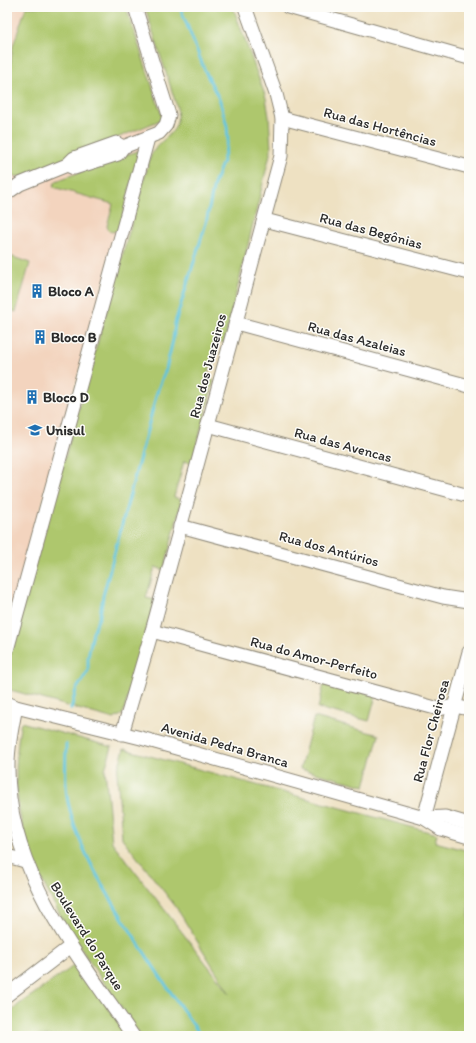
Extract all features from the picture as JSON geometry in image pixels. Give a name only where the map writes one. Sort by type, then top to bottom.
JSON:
[{"type":"street","points":[[7,193],[14,185],[67,165],[74,158],[116,143],[123,147],[159,133],[166,125],[169,115],[135,7]]},
{"type":"street","name":"Rua dos Juazeiros","points":[[122,734],[152,631],[265,220],[281,156],[282,118],[276,94],[245,7]]},
{"type":"street","points":[[288,7],[469,58]]},
{"type":"street","name":"Rua das Hortências","points":[[282,118],[469,167]]},
{"type":"street","points":[[7,650],[148,138]]},
{"type":"street","name":"Rua das Begônias","points":[[265,220],[469,273]]},
{"type":"street","name":"Rua das Azaleias","points":[[236,323],[469,386]]},
{"type":"street","name":"Rua das Avencas","points":[[208,425],[469,496]]},
{"type":"street","name":"Rua dos Antúrios","points":[[180,526],[444,597],[469,602]]},
{"type":"street","name":"Rua do Amor-Perfeito","points":[[152,631],[439,709],[454,706],[469,709]]},
{"type":"street","name":"Rua Flor Cheirosa","points":[[424,818],[469,652]]},
{"type":"street","name":"Avenida Pedra Branca","points":[[9,704],[424,818],[441,829],[469,836]]},
{"type":"street","name":"Boulevard do Parque","points":[[9,704],[9,786],[16,834],[25,861],[38,888],[71,946],[133,1036]]},
{"type":"street","name":"Avenida Pedra Branca","points":[[424,818],[445,817],[469,824]]},
{"type":"street","points":[[7,856],[25,861]]},
{"type":"street","points":[[7,995],[71,946]]},
{"type":"shaded area","name":"Unisul","points":[[7,7],[126,7],[163,119],[147,128],[7,629]]},
{"type":"green space","points":[[26,7],[126,7],[163,119],[22,177],[12,176],[7,172],[7,90],[13,46]]},
{"type":"green space","points":[[145,7],[233,7],[266,98],[271,150],[224,343],[217,341],[207,377],[214,380],[192,463],[184,461],[174,497],[182,500],[164,570],[155,567],[146,598],[155,600],[123,714],[114,719],[7,689],[7,661],[151,155],[174,129],[178,116],[177,107]]},
{"type":"green space","points":[[140,150],[119,230],[113,232],[109,231],[107,226],[113,204],[53,187],[56,181]]},
{"type":"green space","points":[[7,255],[30,263],[16,312],[7,309]]},
{"type":"green space","points":[[325,681],[376,695],[369,721],[318,708]]},
{"type":"green space","points":[[314,717],[379,735],[365,786],[300,769]]},
{"type":"green space","points":[[21,722],[112,747],[105,769],[112,842],[230,994],[176,907],[122,838],[117,772],[124,749],[437,834],[435,842],[469,851],[469,1036],[141,1036],[92,965],[60,914],[34,862],[21,822],[17,794],[16,765]]},
{"type":"green space","points":[[78,963],[128,1036],[7,1036],[7,1017],[18,1005]]},
{"type":"waterway","points":[[71,709],[76,690],[88,671],[88,657],[93,632],[100,615],[103,596],[158,389],[166,369],[173,340],[175,323],[206,223],[214,184],[223,161],[228,140],[227,126],[220,101],[205,71],[180,7]]},
{"type":"waterway","points":[[66,744],[66,788],[68,802],[77,833],[98,877],[123,919],[201,1036]]},
{"type":"place","name":"Bloco A","points":[[37,291]]},
{"type":"place","name":"Bloco B","points":[[40,337]]},
{"type":"place","name":"Bloco D","points":[[32,397]]},
{"type":"place","name":"Unisul","points":[[35,430]]}]
